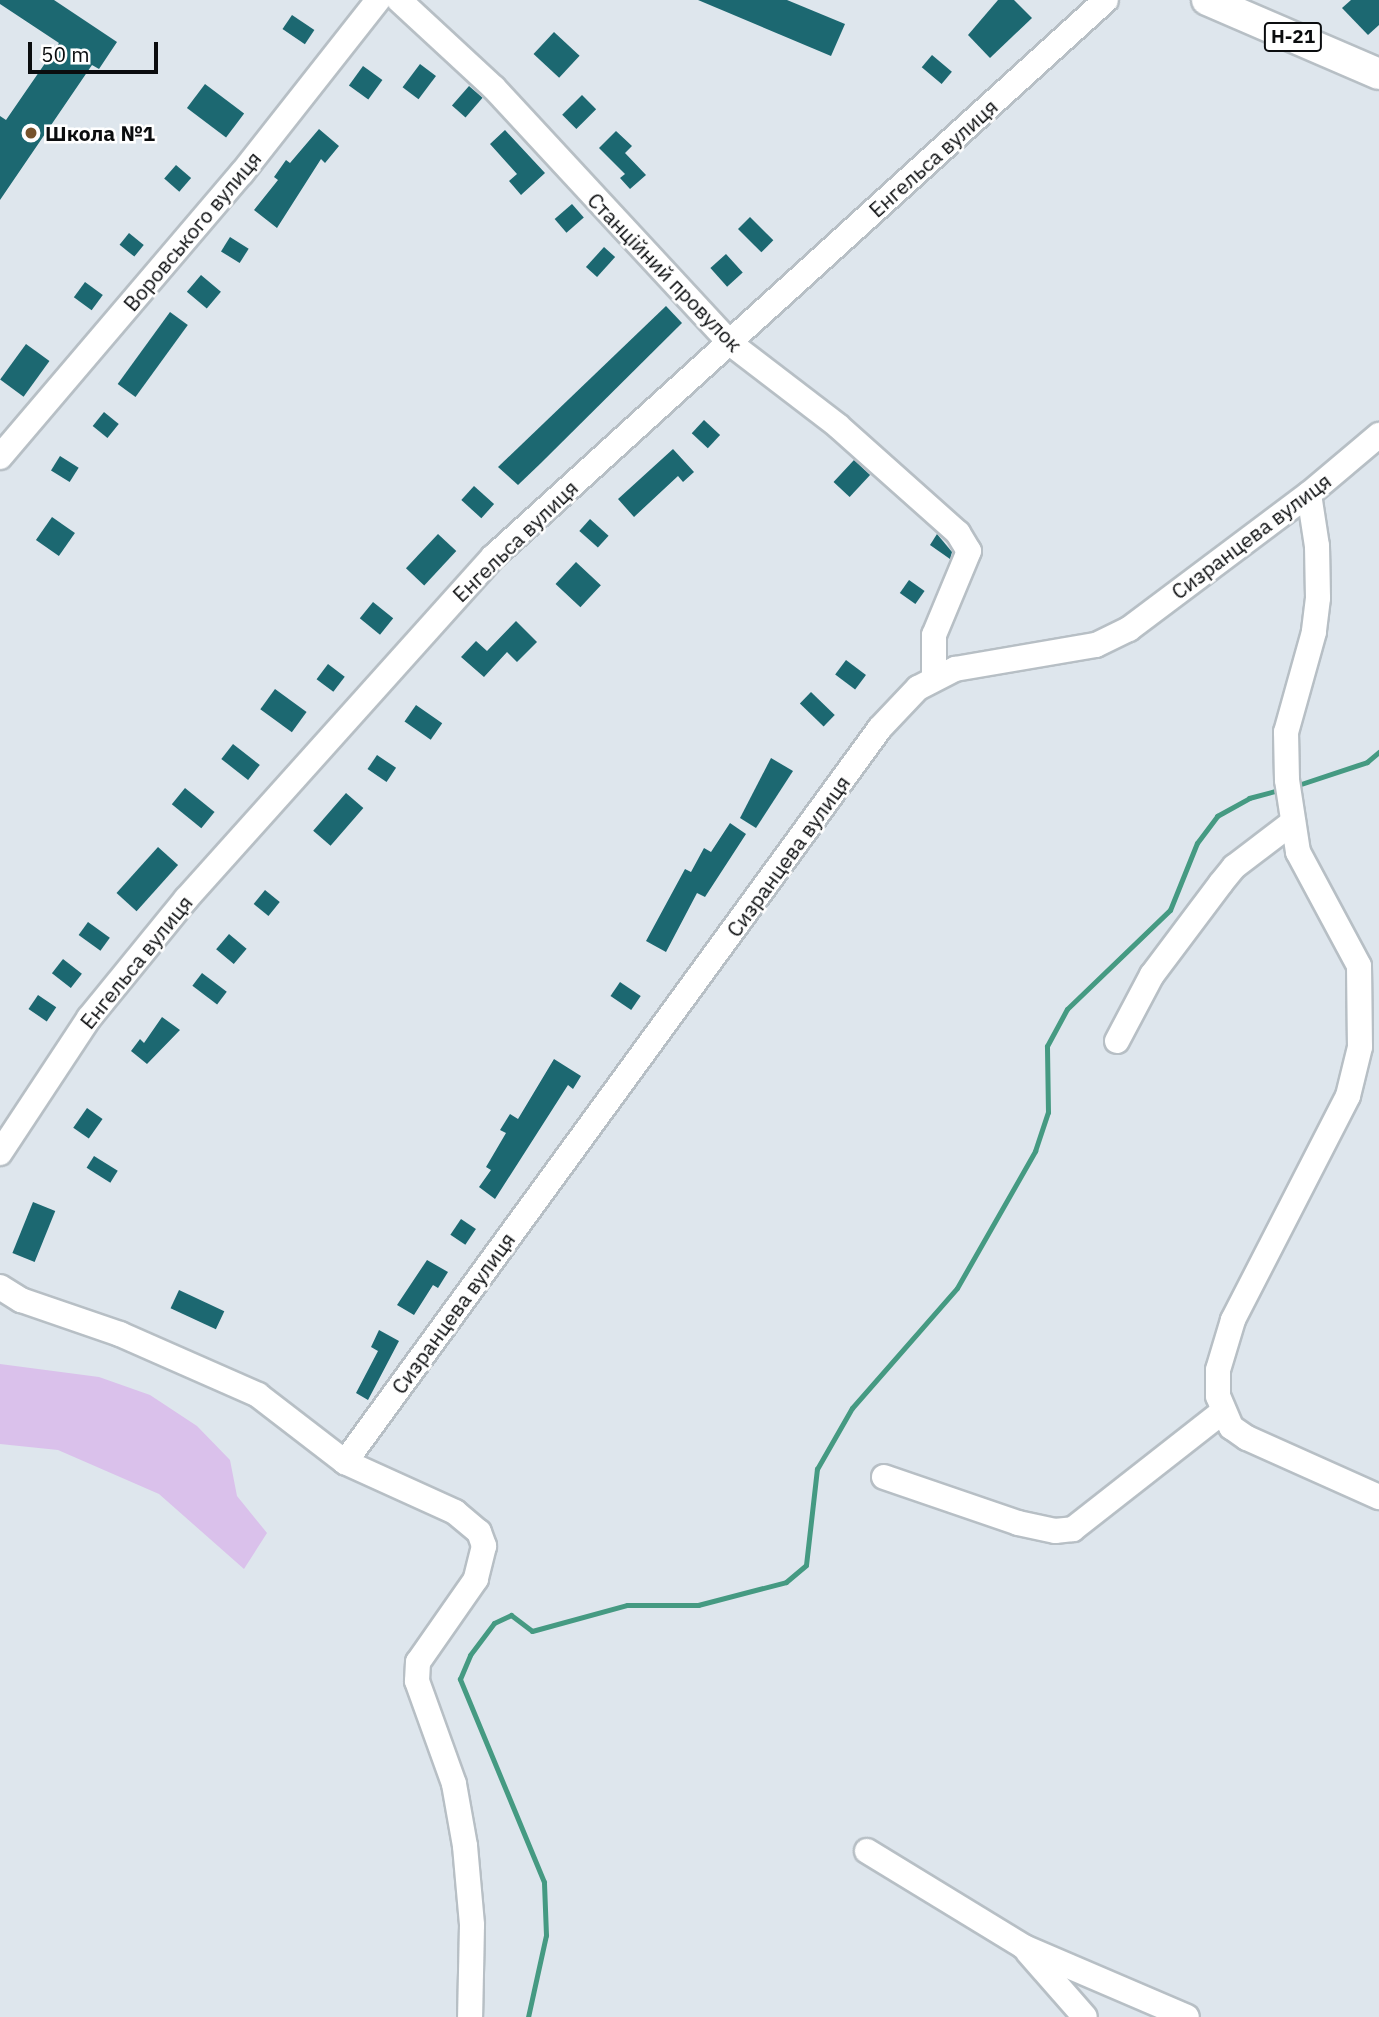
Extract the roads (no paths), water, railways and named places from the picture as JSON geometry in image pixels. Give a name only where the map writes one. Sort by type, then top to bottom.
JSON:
[{"type":"main road","name":"Н-21","points":[[1207,0],[1379,74]]},
{"type":"street","name":"Воровського вулиця","points":[[0,457],[242,173],[379,0]]},
{"type":"street","name":"Станційний провулок","points":[[399,0],[494,88],[730,343],[838,426],[958,533],[969,551],[934,635],[934,678]]},
{"type":"street","name":"Енгельса вулиця","points":[[0,1153],[89,1018],[186,899],[493,557],[1106,0]]},
{"type":"street","name":"Сизранцева вулиця","points":[[345,1462],[880,728],[918,688],[934,678],[998,659],[1096,645],[1118,635],[1309,494],[1379,435]]},
{"type":"street","points":[[1309,494],[1317,537],[1318,598],[1314,632],[1286,732],[1290,801],[1298,852],[1359,966],[1360,1047],[1348,1096],[1233,1320],[1218,1370],[1222,1412],[1231,1427],[1268,1450],[1379,1497]]},
{"type":"street","points":[[1117,1041],[1152,975],[1227,875],[1290,801]]},
{"type":"street","points":[[0,1287],[21,1300],[132,1339],[258,1395],[345,1462],[469,1520],[484,1546],[476,1579],[418,1662],[417,1681],[454,1783],[464,1846],[472,1925],[470,2017]]},
{"type":"street","points":[[884,1477],[1018,1523],[1055,1531],[1073,1529],[1222,1412]]},
{"type":"street","points":[[867,1851],[1024,1947],[1187,2017]]},
{"type":"street","points":[[1024,1947],[1085,2017]]},
{"type":"waterway","points":[[1295,786],[1367,762],[1379,752]]},
{"type":"waterway","points":[[528,2017],[546,1935],[544,1882],[460,1679],[470,1655],[494,1623],[511,1615],[532,1631],[627,1605],[698,1605],[786,1582],[806,1565],[817,1469],[852,1408],[957,1288],[1035,1151],[1048,1112],[1047,1046],[1067,1009],[1170,910],[1197,843],[1217,816],[1249,798],[1282,789]]},
{"type":"place","name":"Школа №1","points":[[31,133]]}]
